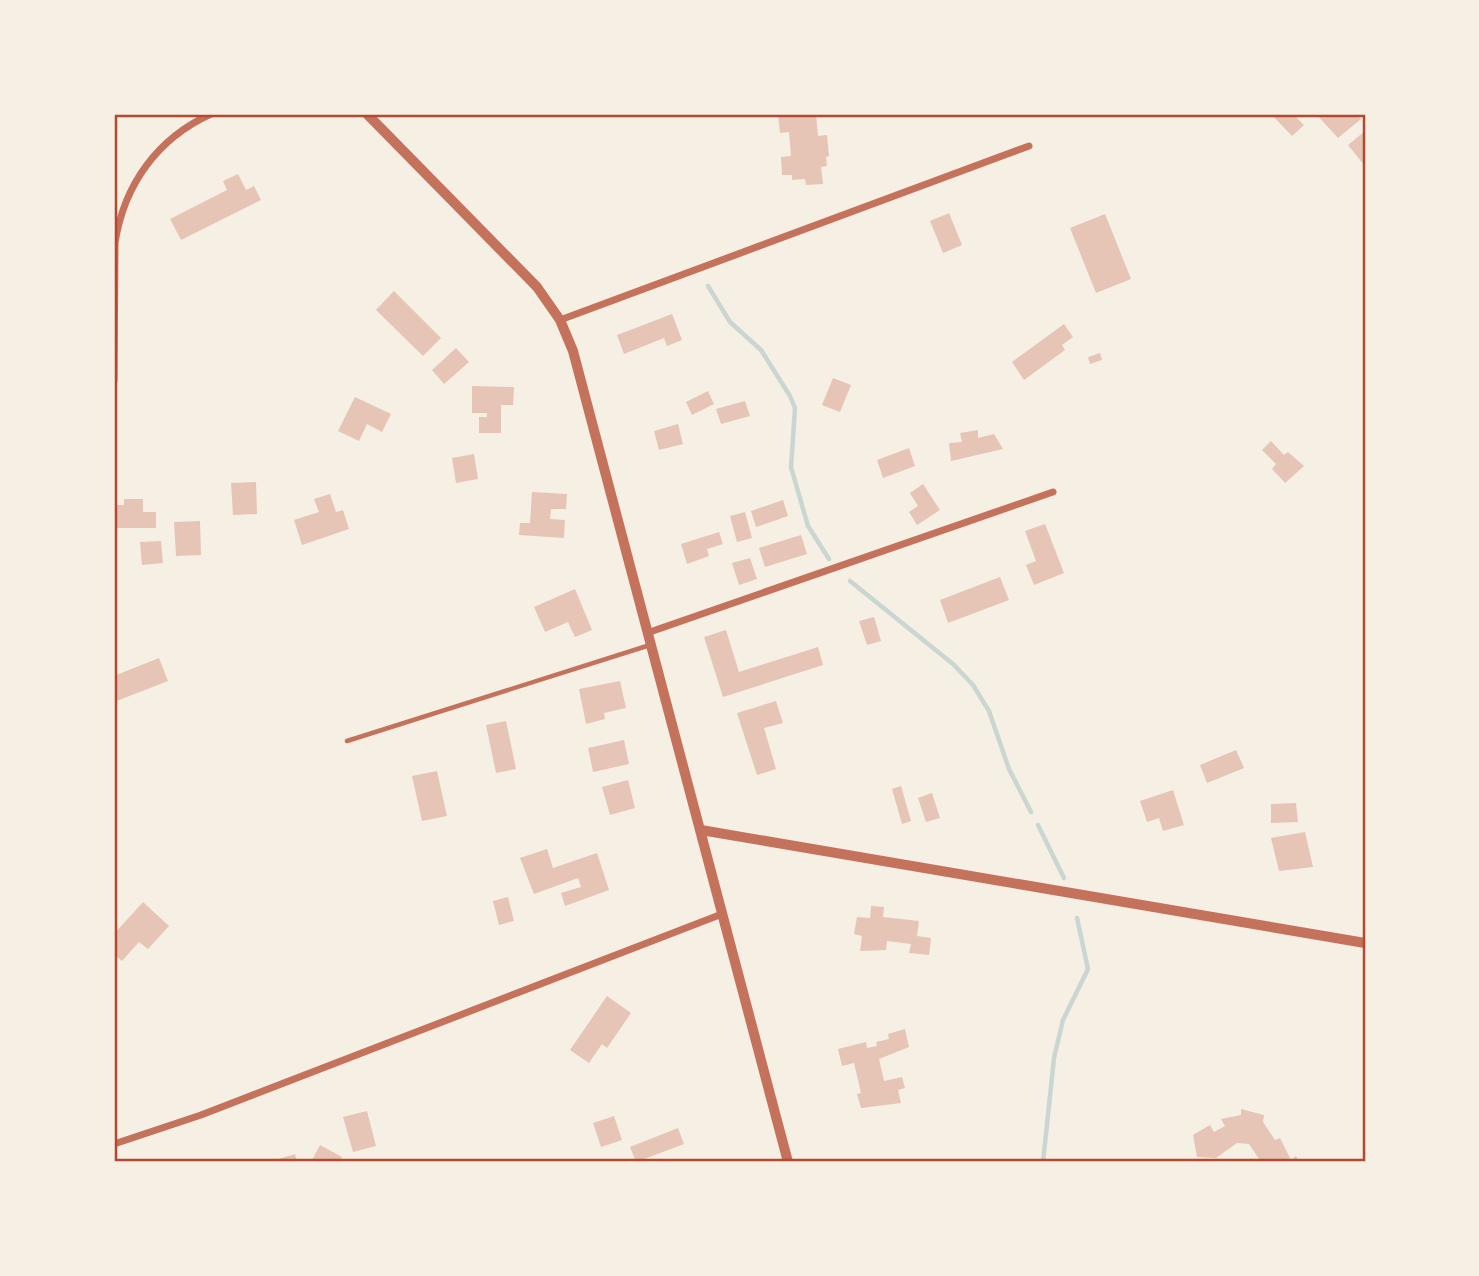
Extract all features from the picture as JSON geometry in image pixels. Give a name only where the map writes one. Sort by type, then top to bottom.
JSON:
[{"type":"street","points":[[114,381],[115,243],[118,222],[130,191],[149,160],[189,124],[211,114]]},
{"type":"street","points":[[367,114],[537,287],[560,320],[573,351],[789,1162]]},
{"type":"street","points":[[560,320],[1030,146]]},
{"type":"street","points":[[647,633],[1054,492]]},
{"type":"street","points":[[701,830],[1365,943]]},
{"type":"street","points":[[114,1144],[201,1115],[722,914]]},
{"type":"lane","points":[[347,741],[650,645]]},
{"type":"building","points":[[778,114],[816,114],[818,136],[827,135],[829,156],[826,157],[827,166],[821,167],[823,184],[806,185],[805,179],[792,180],[792,175],[782,175],[781,157],[791,156],[789,132],[780,133]]},
{"type":"building","points":[[1271,114],[1293,114],[1304,125],[1292,136]]},
{"type":"building","points":[[1316,114],[1355,114],[1361,119],[1338,138]]},
{"type":"building","points":[[1365,131],[1365,166],[1348,145]]},
{"type":"building","points":[[238,174],[246,190],[254,186],[261,200],[181,240],[170,219],[227,190],[223,181]]},
{"type":"building","points":[[949,213],[962,245],[943,253],[930,221]]},
{"type":"building","points":[[1105,214],[1131,279],[1096,293],[1070,228]]},
{"type":"building","points":[[394,291],[441,338],[423,356],[376,310]]},
{"type":"building","points":[[672,314],[682,340],[667,346],[664,338],[624,354],[617,335]]},
{"type":"building","points":[[1064,324],[1073,337],[1062,345],[1065,350],[1024,380],[1012,362]]},
{"type":"building","points":[[456,348],[469,362],[444,384],[432,370]]},
{"type":"building","points":[[1100,353],[1102,360],[1090,364],[1088,357]]},
{"type":"building","points":[[833,378],[851,385],[840,412],[822,405]]},
{"type":"building","points":[[472,386],[514,387],[513,405],[501,405],[501,433],[479,433],[479,417],[487,417],[487,413],[472,413]]},
{"type":"building","points":[[708,391],[714,404],[692,415],[686,402]]},
{"type":"building","points":[[355,397],[391,414],[382,432],[367,424],[359,441],[338,431]]},
{"type":"building","points":[[745,401],[750,416],[721,424],[716,409]]},
{"type":"building","points":[[678,424],[683,444],[659,450],[654,431]]},
{"type":"building","points":[[978,430],[978,438],[994,434],[1003,449],[951,461],[949,443],[962,442],[960,433]]},
{"type":"building","points":[[1271,441],[1284,455],[1288,452],[1304,466],[1285,483],[1272,469],[1276,464],[1262,450]]},
{"type":"building","points":[[909,448],[915,466],[883,478],[877,460]]},
{"type":"building","points":[[474,454],[478,479],[456,483],[452,458]]},
{"type":"building","points":[[256,482],[257,514],[233,515],[231,483]]},
{"type":"building","points":[[923,484],[940,510],[917,525],[909,512],[918,506],[910,493]]},
{"type":"building","points":[[532,492],[567,494],[566,509],[551,509],[550,519],[565,520],[564,538],[519,535],[520,523],[530,523]]},
{"type":"building","points":[[330,494],[336,512],[343,510],[349,529],[302,545],[294,520],[319,512],[314,499]]},
{"type":"building","points":[[124,499],[143,499],[143,512],[156,512],[156,528],[114,528],[114,505],[124,505]]},
{"type":"building","points":[[783,500],[788,516],[756,527],[751,511]]},
{"type":"building","points":[[745,512],[752,538],[737,542],[730,516]]},
{"type":"building","points":[[200,521],[201,555],[176,556],[174,522]]},
{"type":"building","points":[[1045,524],[1064,573],[1034,585],[1026,565],[1036,561],[1025,531]]},
{"type":"building","points":[[719,532],[723,544],[707,549],[709,556],[687,564],[681,544]]},
{"type":"building","points":[[801,535],[807,554],[765,567],[759,548]]},
{"type":"building","points":[[161,541],[163,563],[142,565],[140,542]]},
{"type":"building","points":[[750,558],[757,579],[739,585],[732,563]]},
{"type":"building","points":[[1000,577],[1009,600],[948,623],[940,600]]},
{"type":"building","points":[[575,589],[592,630],[575,637],[568,622],[545,632],[534,607]]},
{"type":"building","points":[[874,617],[881,641],[867,645],[859,621]]},
{"type":"building","points":[[726,630],[739,672],[818,647],[823,665],[723,697],[704,637]]},
{"type":"building","points":[[159,658],[168,681],[114,702],[114,676]]},
{"type":"building","points":[[620,681],[626,708],[604,713],[605,719],[586,724],[579,689]]},
{"type":"building","points":[[776,701],[783,723],[764,728],[776,769],[757,775],[737,713]]},
{"type":"building","points":[[506,721],[516,769],[496,773],[486,725]]},
{"type":"building","points":[[624,740],[629,764],[593,772],[588,748]]},
{"type":"building","points":[[1236,750],[1244,768],[1207,783],[1200,765]]},
{"type":"building","points":[[437,771],[447,816],[422,821],[412,776]]},
{"type":"building","points":[[628,780],[635,808],[610,815],[602,787]]},
{"type":"building","points":[[901,786],[911,821],[902,824],[892,789]]},
{"type":"building","points":[[1173,790],[1184,825],[1163,831],[1159,818],[1147,822],[1140,801]]},
{"type":"building","points":[[932,793],[940,818],[926,822],[918,798]]},
{"type":"building","points":[[1296,803],[1298,822],[1271,823],[1271,804]]},
{"type":"building","points":[[1305,832],[1313,867],[1279,871],[1271,838]]},
{"type":"building","points":[[547,849],[553,868],[597,853],[609,890],[565,906],[561,893],[581,887],[578,878],[534,894],[520,858]]},
{"type":"building","points":[[508,897],[514,921],[499,925],[493,901]]},
{"type":"building","points":[[143,902],[169,926],[148,949],[139,942],[122,961],[114,954],[114,934]]},
{"type":"building","points":[[871,906],[884,907],[883,917],[919,921],[917,936],[931,938],[929,955],[909,953],[911,944],[887,941],[886,950],[860,951],[862,936],[854,934],[857,917],[870,918]]},
{"type":"building","points":[[607,996],[631,1013],[607,1048],[602,1044],[589,1063],[570,1050]]},
{"type":"building","points":[[905,1029],[909,1047],[879,1059],[884,1081],[902,1077],[905,1088],[898,1090],[901,1103],[861,1108],[857,1094],[861,1093],[854,1063],[842,1066],[838,1049],[866,1042],[867,1048],[877,1046],[876,1042],[889,1039],[888,1034]]},
{"type":"building","points":[[1241,1109],[1264,1115],[1263,1122],[1275,1140],[1280,1138],[1291,1160],[1296,1156],[1299,1162],[1261,1162],[1249,1144],[1237,1143],[1216,1158],[1197,1157],[1193,1135],[1210,1125],[1214,1132],[1225,1126],[1221,1119],[1241,1115]]},
{"type":"building","points":[[367,1111],[376,1146],[353,1152],[343,1117]]},
{"type":"building","points":[[614,1116],[622,1140],[601,1147],[593,1123]]},
{"type":"building","points":[[678,1128],[684,1144],[636,1162],[630,1147]]},
{"type":"building","points":[[320,1145],[342,1157],[340,1162],[311,1162]]},
{"type":"building","points":[[295,1154],[297,1162],[275,1160]]},
{"type":"waterway","points":[[708,286],[730,322],[761,350],[790,396],[795,408],[791,467],[808,526],[829,559]]},
{"type":"waterway","points":[[850,581],[953,664],[973,685],[989,711],[1009,769],[1031,812]]},
{"type":"waterway","points":[[1038,825],[1064,878]]},
{"type":"waterway","points":[[1043,1162],[1054,1058],[1063,1020],[1088,969],[1077,918]]}]
